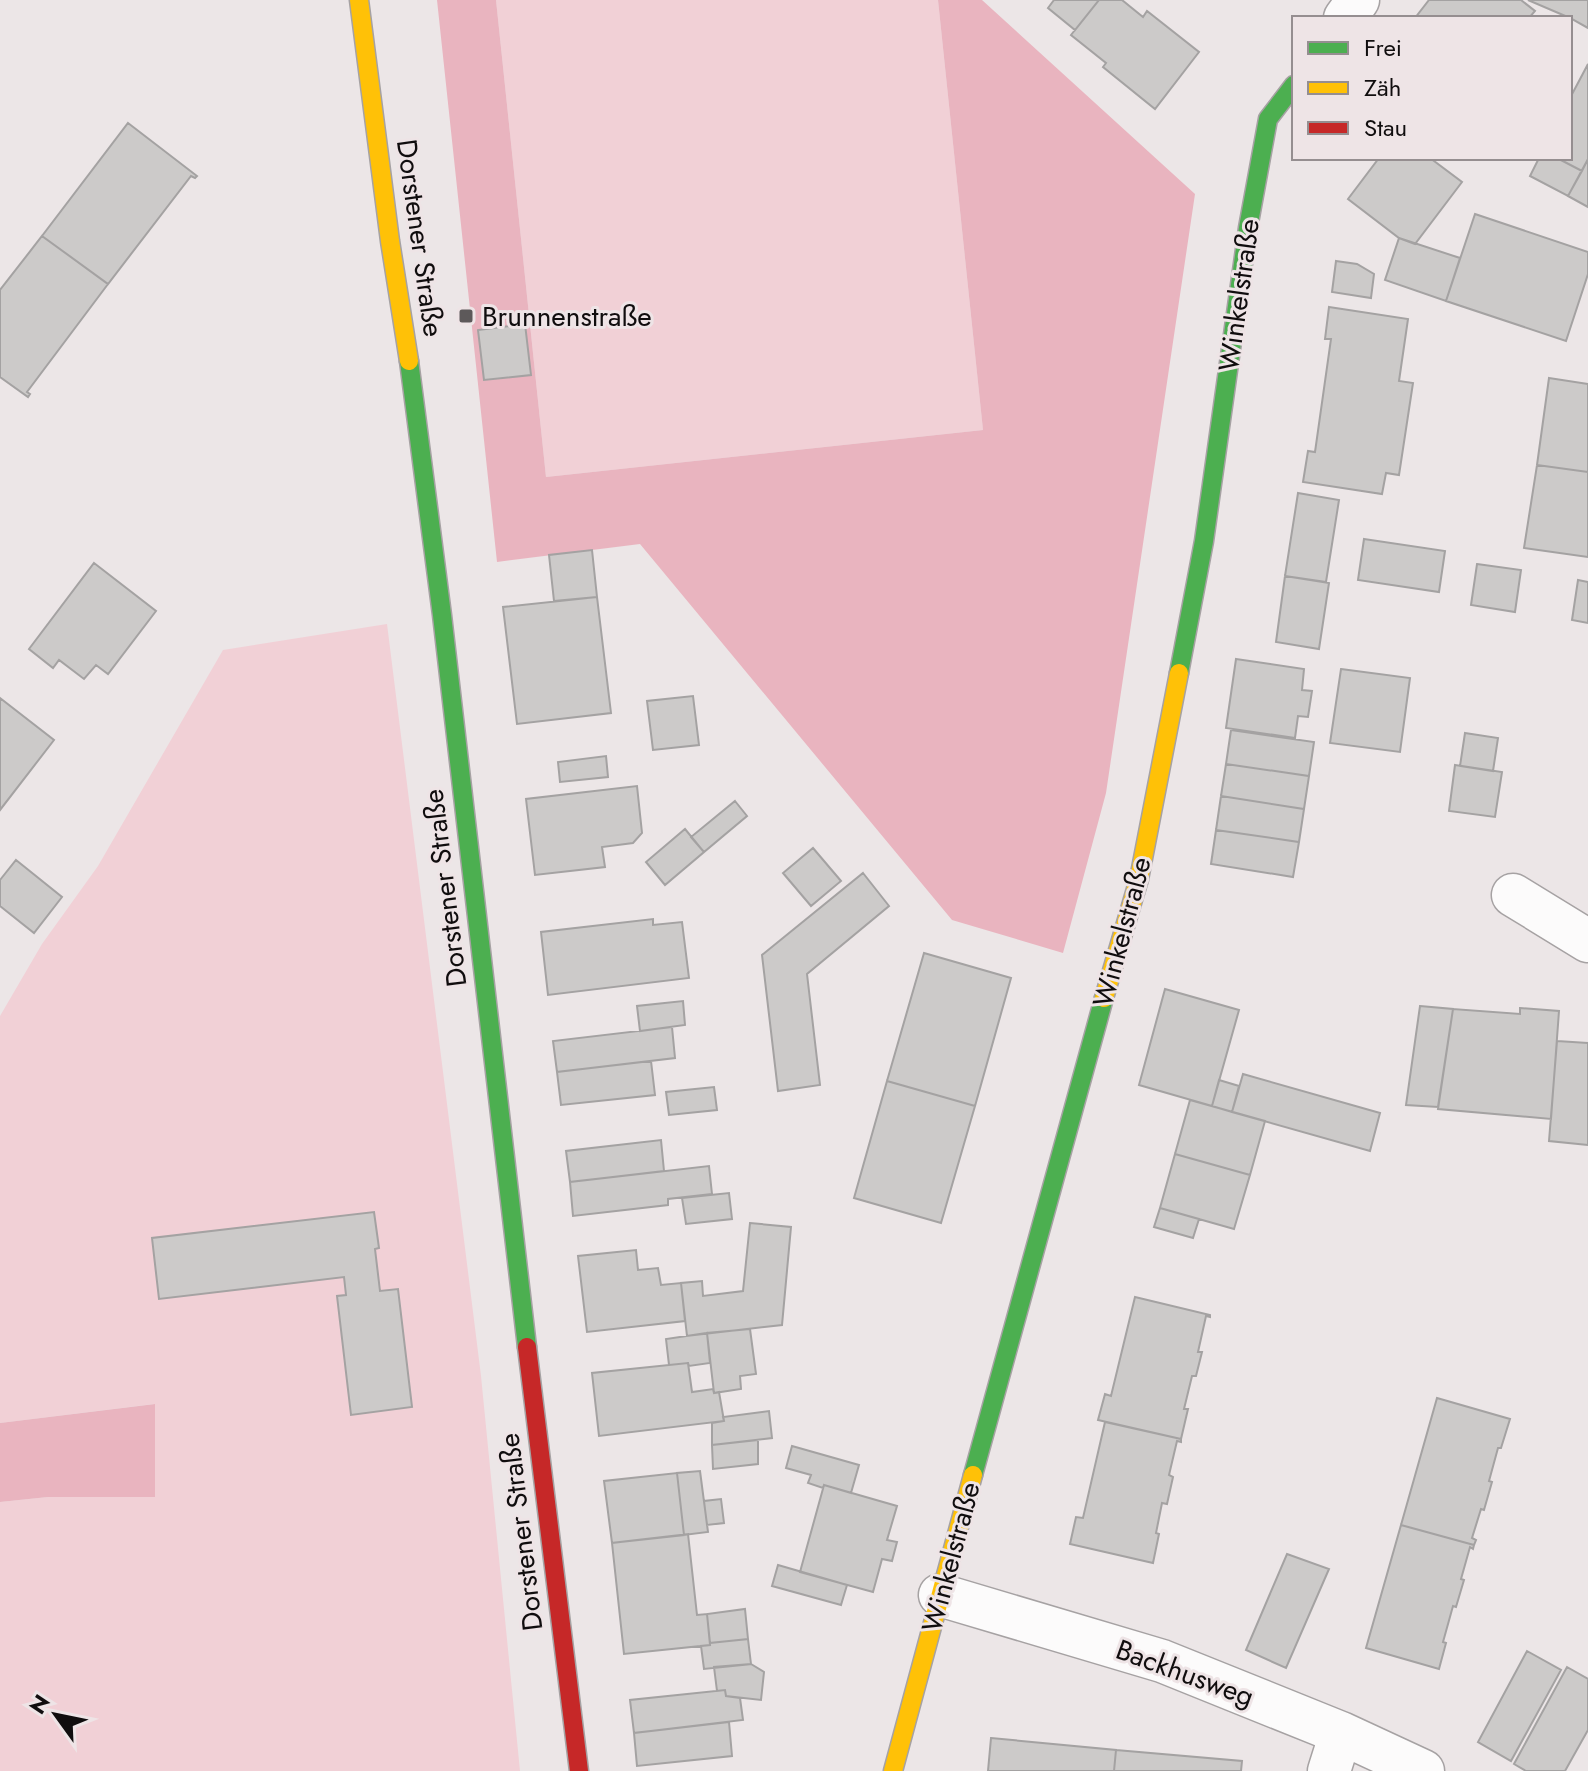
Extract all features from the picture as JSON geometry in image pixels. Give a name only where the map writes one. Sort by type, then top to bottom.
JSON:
[{"type":"street","name":"Dorstener Straße","points":[[359,0],[444,631],[579,1771]]},
{"type":"street","name":"Winkelstraße","points":[[893,1771],[1044,1213],[1139,879],[1204,541],[1246,240],[1268,119],[1292,88]]},
{"type":"street","points":[[1513,895],[1588,941]]},
{"type":"street","name":"Backhusweg","points":[[940,1595],[1162,1661],[1335,1752],[1423,1771]]},
{"type":"shaded area","points":[[437,0],[496,0],[546,477],[983,430],[938,0],[982,0],[1195,194],[1106,793],[1063,953],[952,920],[640,544],[497,562]]},
{"type":"shaded area","points":[[496,0],[938,0],[983,430],[546,477]]},
{"type":"shaded area","points":[[387,624],[481,1376],[520,1771],[0,1771],[0,1502],[48,1497],[155,1496],[154,1404],[0,1423],[0,1016],[42,944],[98,866],[223,650]]},
{"type":"shaded area","points":[[155,1404],[155,1497],[48,1497],[0,1502],[0,1423]]},
{"type":"building","points":[[1054,0],[1099,0],[1075,30],[1048,8]]},
{"type":"building","points":[[1099,0],[1122,0],[1143,17],[1147,11],[1199,52],[1155,109],[1103,67],[1106,63],[1071,35]]},
{"type":"building","points":[[1429,0],[1521,0],[1535,11],[1531,16],[1417,16]]},
{"type":"building","points":[[1528,0],[1588,0],[1588,28],[1572,19],[1572,16]]},
{"type":"building","points":[[1588,64],[1588,159],[1582,171],[1561,160],[1572,160],[1572,94]]},
{"type":"building","points":[[128,123],[197,176],[191,176],[108,284],[42,236]]},
{"type":"building","points":[[1588,159],[1588,207],[1568,196]]},
{"type":"building","points":[[1377,160],[1433,160],[1462,182],[1415,244],[1399,238],[1348,199]]},
{"type":"building","points":[[1538,160],[1561,160],[1582,171],[1568,196],[1530,176]]},
{"type":"building","points":[[1475,214],[1588,252],[1588,274],[1566,341],[1446,301]]},
{"type":"building","points":[[42,236],[108,284],[27,392],[30,394],[28,397],[0,377],[0,290]]},
{"type":"building","points":[[1399,238],[1460,258],[1446,301],[1385,280]]},
{"type":"building","points":[[1336,261],[1357,264],[1374,274],[1371,298],[1332,292]]},
{"type":"building","points":[[1329,307],[1408,319],[1399,381],[1413,383],[1399,475],[1386,473],[1382,494],[1303,482],[1308,451],[1315,452],[1331,339],[1325,339]]},
{"type":"building","points":[[525,324],[531,375],[484,380],[478,330]]},
{"type":"building","points":[[1549,378],[1588,384],[1588,472],[1537,465]]},
{"type":"building","points":[[1537,465],[1588,472],[1588,557],[1524,548]]},
{"type":"building","points":[[1298,493],[1339,500],[1326,582],[1285,576]]},
{"type":"building","points":[[1364,539],[1445,551],[1439,592],[1358,580]]},
{"type":"building","points":[[592,550],[597,597],[554,601],[549,555]]},
{"type":"building","points":[[94,563],[156,611],[108,674],[96,665],[84,679],[59,660],[53,668],[29,649]]},
{"type":"building","points":[[1477,564],[1521,570],[1515,612],[1471,605]]},
{"type":"building","points":[[1285,576],[1329,583],[1319,649],[1276,642]]},
{"type":"building","points":[[1578,580],[1588,582],[1588,623],[1572,620]]},
{"type":"building","points":[[597,597],[611,713],[517,724],[503,607]]},
{"type":"building","points":[[1236,659],[1304,669],[1302,690],[1312,691],[1308,717],[1298,716],[1295,738],[1226,728]]},
{"type":"building","points":[[1341,669],[1410,678],[1400,752],[1330,743]]},
{"type":"building","points":[[693,696],[699,745],[653,750],[647,701]]},
{"type":"building","points":[[0,698],[54,740],[0,810]]},
{"type":"building","points":[[1231,730],[1314,742],[1309,776],[1226,764]]},
{"type":"building","points":[[1465,733],[1498,738],[1493,771],[1460,766]]},
{"type":"building","points":[[606,756],[608,777],[560,782],[558,762]]},
{"type":"building","points":[[1226,764],[1309,776],[1304,809],[1221,796]]},
{"type":"building","points":[[1455,765],[1502,772],[1495,817],[1449,811]]},
{"type":"building","points":[[637,786],[642,833],[633,843],[602,847],[605,867],[535,875],[526,799]]},
{"type":"building","points":[[1221,796],[1304,809],[1299,842],[1216,830]]},
{"type":"building","points":[[735,801],[747,816],[704,852],[691,837]]},
{"type":"building","points":[[685,829],[704,852],[665,885],[646,862]]},
{"type":"building","points":[[1216,830],[1299,842],[1293,877],[1211,864]]},
{"type":"building","points":[[813,848],[841,881],[811,906],[783,873]]},
{"type":"building","points":[[16,860],[62,897],[34,933],[0,906],[0,880]]},
{"type":"building","points":[[863,873],[889,906],[807,974],[820,1085],[778,1091],[762,955]]},
{"type":"building","points":[[653,919],[653,925],[682,922],[689,978],[548,995],[541,932]]},
{"type":"building","points":[[924,953],[1011,978],[975,1106],[887,1081]]},
{"type":"building","points":[[1165,989],[1239,1010],[1212,1106],[1139,1085]]},
{"type":"building","points":[[683,1001],[685,1025],[640,1031],[637,1006]]},
{"type":"building","points":[[1420,1006],[1453,1009],[1438,1107],[1406,1105]]},
{"type":"building","points":[[1520,1008],[1559,1011],[1551,1119],[1438,1109],[1453,1009],[1520,1014]]},
{"type":"building","points":[[672,1027],[675,1058],[557,1072],[553,1041]]},
{"type":"building","points":[[1557,1041],[1588,1043],[1588,1145],[1549,1141]]},
{"type":"building","points":[[651,1061],[655,1095],[561,1105],[557,1072]]},
{"type":"building","points":[[1243,1074],[1380,1113],[1370,1151],[1232,1112]]},
{"type":"building","points":[[1219,1080],[1239,1086],[1232,1112],[1212,1106]]},
{"type":"building","points":[[887,1081],[975,1106],[941,1223],[854,1198]]},
{"type":"building","points":[[714,1087],[717,1110],[669,1115],[666,1092]]},
{"type":"building","points":[[1190,1100],[1265,1121],[1250,1175],[1175,1154]]},
{"type":"building","points":[[661,1140],[664,1171],[570,1182],[566,1151]]},
{"type":"building","points":[[1175,1154],[1250,1175],[1234,1229],[1160,1208]]},
{"type":"building","points":[[709,1166],[712,1194],[668,1199],[668,1205],[573,1216],[570,1182]]},
{"type":"building","points":[[729,1193],[732,1219],[686,1224],[682,1198]]},
{"type":"building","points":[[1160,1208],[1199,1219],[1193,1238],[1154,1227]]},
{"type":"building","points":[[374,1212],[380,1291],[398,1289],[412,1407],[351,1415],[337,1296],[346,1295],[344,1277],[159,1299],[152,1238]]},
{"type":"building","points":[[750,1223],[791,1227],[782,1325],[687,1336],[681,1283],[702,1281],[703,1296],[743,1291]]},
{"type":"building","points":[[636,1250],[638,1270],[658,1268],[661,1285],[681,1283],[685,1321],[587,1332],[578,1256]]},
{"type":"building","points":[[1135,1297],[1210,1315],[1206,1316],[1198,1352],[1202,1352],[1184,1409],[1188,1409],[1181,1439],[1098,1420],[1105,1394],[1111,1396]]},
{"type":"building","points":[[750,1329],[756,1374],[740,1376],[741,1389],[714,1393],[707,1333]]},
{"type":"building","points":[[707,1333],[710,1363],[669,1365],[666,1339]]},
{"type":"building","points":[[688,1363],[692,1392],[713,1389],[714,1393],[719,1392],[724,1421],[599,1436],[592,1373]]},
{"type":"building","points":[[1437,1398],[1510,1419],[1501,1448],[1498,1448],[1484,1510],[1481,1509],[1472,1538],[1476,1540],[1474,1545],[1401,1525]]},
{"type":"building","points":[[769,1411],[772,1438],[712,1445],[712,1423],[724,1421],[723,1417]]},
{"type":"building","points":[[1105,1422],[1181,1439],[1181,1442],[1177,1441],[1169,1475],[1173,1477],[1167,1504],[1162,1503],[1153,1563],[1070,1544],[1076,1517],[1083,1518]]},
{"type":"building","points":[[758,1440],[758,1464],[713,1469],[712,1445]]},
{"type":"building","points":[[792,1446],[859,1465],[851,1493],[808,1483],[811,1475],[786,1468]]},
{"type":"building","points":[[700,1471],[708,1532],[684,1535],[677,1473]]},
{"type":"building","points":[[677,1473],[684,1535],[612,1543],[604,1481]]},
{"type":"building","points":[[824,1485],[897,1506],[887,1540],[897,1542],[892,1561],[882,1559],[873,1592],[800,1572]]},
{"type":"building","points":[[721,1499],[724,1523],[707,1525],[704,1501]]},
{"type":"building","points":[[1401,1525],[1474,1545],[1473,1549],[1470,1547],[1456,1607],[1453,1606],[1439,1669],[1366,1648]]},
{"type":"building","points":[[688,1534],[697,1615],[707,1614],[710,1645],[624,1654],[612,1543]]},
{"type":"building","points":[[1287,1554],[1329,1569],[1286,1668],[1246,1650]]},
{"type":"building","points":[[778,1565],[847,1585],[841,1605],[772,1586]]},
{"type":"building","points":[[745,1609],[748,1639],[710,1643],[707,1614]]},
{"type":"building","points":[[748,1639],[751,1664],[704,1669],[701,1646]]},
{"type":"building","points":[[1527,1651],[1561,1670],[1511,1761],[1478,1742]]},
{"type":"building","points":[[751,1664],[764,1672],[761,1700],[726,1696],[725,1690],[717,1691],[714,1667]]},
{"type":"building","points":[[1567,1667],[1588,1679],[1588,1730],[1565,1771],[1526,1771],[1514,1764]]},
{"type":"building","points":[[725,1690],[726,1696],[740,1698],[743,1720],[634,1733],[630,1700]]},
{"type":"building","points":[[729,1722],[732,1756],[637,1766],[634,1733]]},
{"type":"building","points":[[991,1738],[1116,1750],[1114,1771],[988,1771]]},
{"type":"building","points":[[1116,1750],[1242,1761],[1241,1771],[1114,1771]]},
{"type":"traffic: fast","points":[[1179,673],[1204,541],[1248,228],[1268,119],[1292,88]]},
{"type":"traffic: fast","points":[[409,361],[442,615],[527,1347]]},
{"type":"traffic: fast","points":[[973,1475],[1104,998]]},
{"type":"traffic: slow","points":[[359,0],[409,361]]},
{"type":"traffic: slow","points":[[1104,998],[1139,879],[1179,673]]},
{"type":"traffic: slow","points":[[893,1771],[973,1475]]},
{"type":"traffic: jam","points":[[527,1347],[579,1771]]},
{"type":"place","name":"Brunnenstraße","points":[[466,316]]}]
